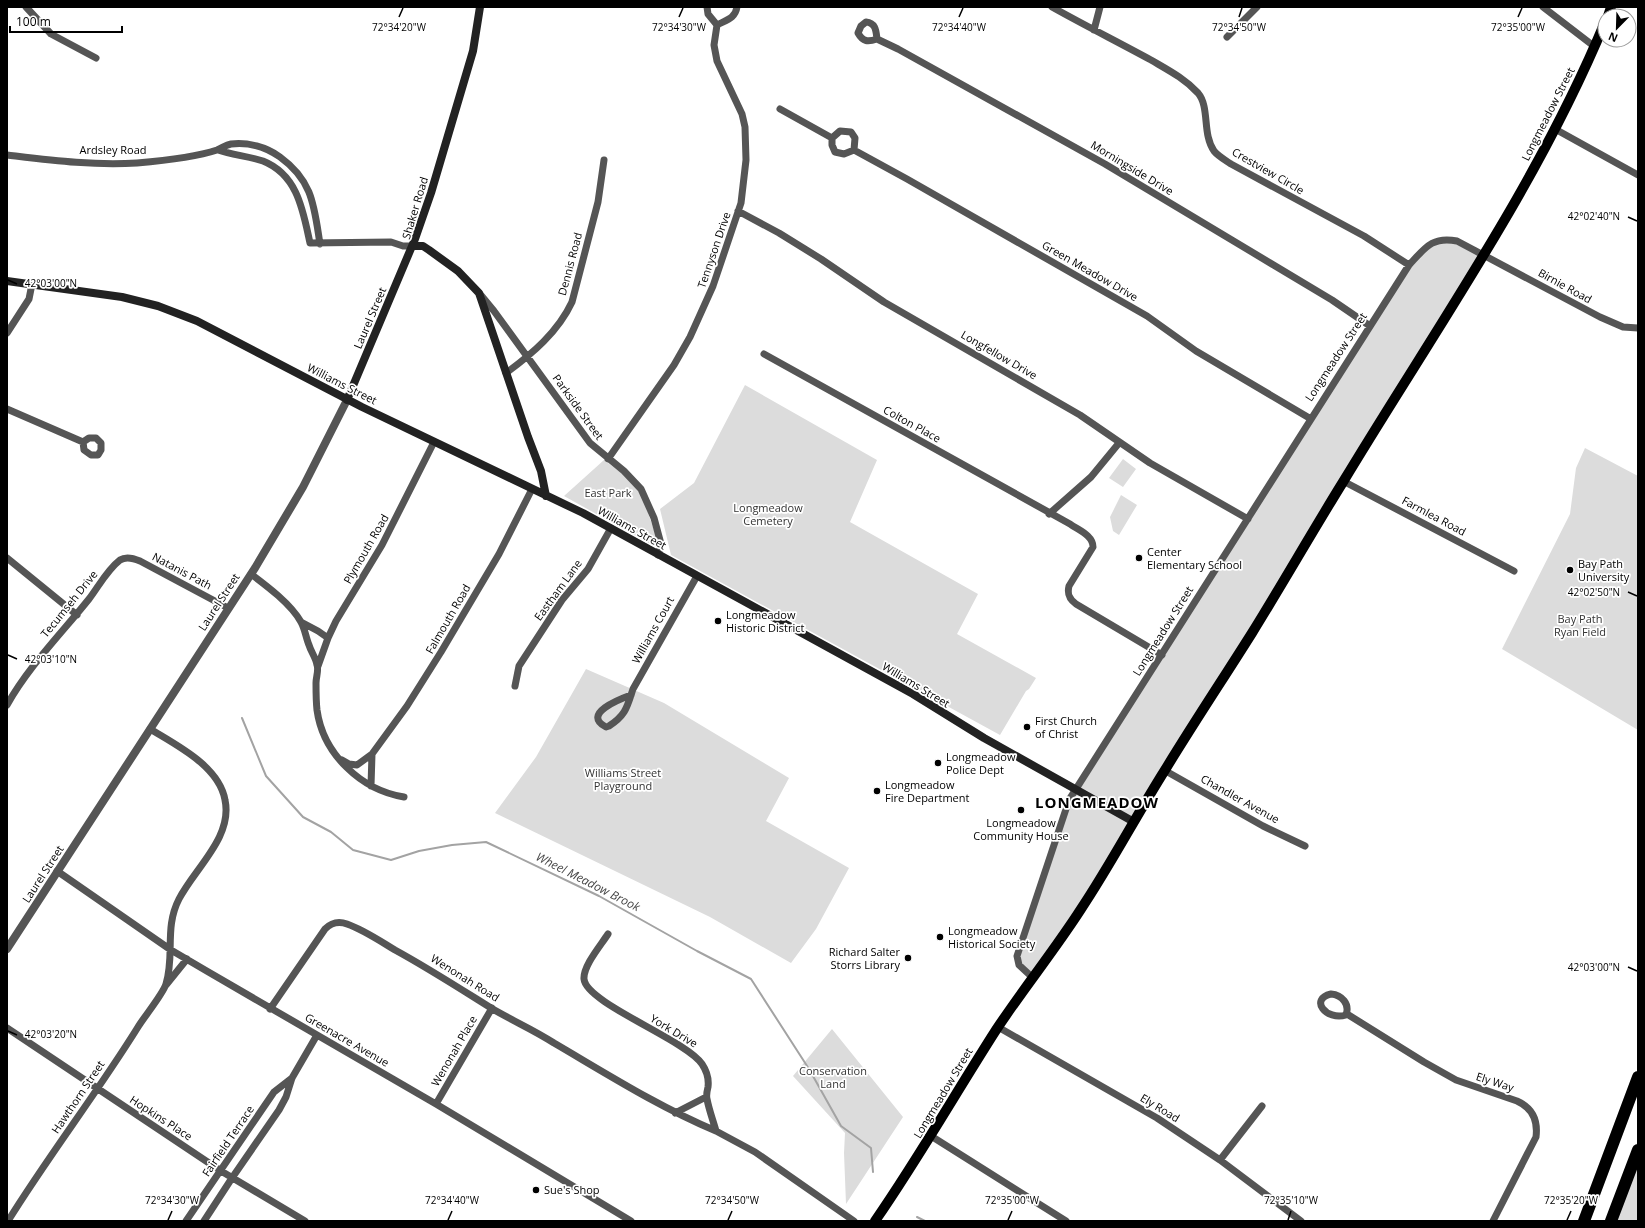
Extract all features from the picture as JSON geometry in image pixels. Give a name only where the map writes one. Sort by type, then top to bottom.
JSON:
[{"type":"highway","points":[[1584,1221],[1638,1077]]},
{"type":"highway","points":[[1611,1221],[1638,1150]]},
{"type":"main road","name":"Shaker Road","points":[[480,7],[473,51],[431,193],[413,246],[423,246],[429,250],[458,271],[479,293],[541,471],[546,496]]},
{"type":"main road","name":"Longmeadow Street","points":[[874,1221],[931,1136],[998,1027],[1084,905],[1164,770],[1253,631],[1343,481],[1484,255],[1555,129],[1597,42]]},
{"type":"main road","name":"Laurel Street","points":[[347,400],[413,246]]},
{"type":"main road","name":"Williams Street","points":[[7,281],[122,297],[171,310],[216,330],[347,400],[611,528],[913,694],[984,738],[1134,822]]},
{"type":"street","points":[[26,7],[51,34],[96,58]]},
{"type":"street","points":[[706,7],[708,14],[717,25],[731,18],[736,13],[736,7]]},
{"type":"street","name":"Crestview Circle","points":[[1052,7],[1177,74],[1187,82],[1202,98],[1208,136],[1218,155],[1231,164],[1369,239],[1409,265]]},
{"type":"street","points":[[1094,30],[1100,7]]},
{"type":"street","points":[[1227,37],[1257,7]]},
{"type":"street","points":[[1543,7],[1595,47]]},
{"type":"street","name":"Tennyson Drive","points":[[608,459],[674,365],[690,337],[713,286],[738,211],[745,177],[747,145],[745,127],[742,114],[717,61],[714,45],[717,25]]},
{"type":"street","name":"Morningside Drive","points":[[877,39],[925,64],[1118,172],[1332,300],[1370,326]]},
{"type":"street","points":[[780,109],[832,138]]},
{"type":"street","points":[[1555,129],[1638,175]]},
{"type":"street","points":[[840,131],[851,132],[855,138],[854,150],[844,154],[835,152],[832,148],[832,138],[840,131]]},
{"type":"street","name":"Ardsley Road","points":[[7,155],[58,161],[125,164],[167,159],[218,150],[227,145],[233,144],[258,146],[271,151],[295,169],[302,178],[310,194],[316,217],[320,244],[310,243],[302,205],[292,184],[285,176],[272,166],[262,161],[218,150]]},
{"type":"street","name":"Green Meadow Drive","points":[[854,150],[1137,310],[1196,351],[1311,418]]},
{"type":"street","name":"Dennis Road","points":[[506,373],[527,358],[558,326],[572,302],[598,202],[604,160]]},
{"type":"street","name":"Longfellow Drive","points":[[738,211],[779,233],[821,259],[884,302],[1080,415],[1119,443],[1180,481],[1248,519]]},
{"type":"street","name":"Longmeadow Street","points":[[1033,978],[1019,965],[1017,956],[1069,800],[1409,265],[1426,246],[1440,239],[1457,241],[1484,255]]},
{"type":"street","points":[[320,244],[392,242],[403,246],[413,246]]},
{"type":"street","name":"Birnie Road","points":[[1484,255],[1600,317],[1623,327],[1638,328]]},
{"type":"street","points":[[7,333],[29,299],[32,284]]},
{"type":"street","name":"Parkside Street","points":[[479,293],[494,311],[586,439],[594,448],[631,478],[644,493],[654,518],[661,544],[658,554]]},
{"type":"street","name":"Colton Place","points":[[764,354],[967,466],[1085,534],[1093,543],[1090,552],[1072,580],[1068,589],[1069,595],[1074,602],[1162,655]]},
{"type":"street","name":"Laurel Street","points":[[7,949],[251,574],[303,487],[347,400]]},
{"type":"street","points":[[7,409],[83,442]]},
{"type":"street","name":"Plymouth Road","points":[[318,666],[336,621],[385,540],[434,442]]},
{"type":"street","points":[[1049,514],[1091,477],[1119,443]]},
{"type":"street","name":"Farmlea Road","points":[[1343,481],[1514,571]]},
{"type":"street","name":"Falmouth Road","points":[[336,755],[346,762],[357,766],[372,754],[401,715],[441,652],[499,554],[532,489]]},
{"type":"street","name":"Eastham Lane","points":[[515,686],[519,666],[562,600],[588,569],[611,528]]},
{"type":"street","points":[[7,558],[77,615]]},
{"type":"street","name":"Tecumseh Drive","points":[[7,705],[35,664],[77,615],[107,575],[119,561],[124,558]]},
{"type":"street","name":"Natanis Path","points":[[124,558],[140,561],[228,608]]},
{"type":"street","points":[[251,574],[265,584],[286,604],[301,622],[318,666],[316,691],[318,718],[325,736],[336,755],[352,773],[371,786],[384,793],[404,797]]},
{"type":"street","name":"Williams Court","points":[[631,696],[604,707],[599,713],[598,718],[602,725],[606,727],[609,726],[625,713],[631,696],[633,689],[696,576]]},
{"type":"street","points":[[301,622],[318,630],[328,638]]},
{"type":"street","name":"Hawthorn Street","points":[[150,729],[186,752],[206,768],[219,784],[224,793],[226,804],[226,817],[220,836],[176,905],[170,928],[169,942],[171,950],[166,985]]},
{"type":"street","points":[[371,786],[372,754]]},
{"type":"street","name":"Chandler Avenue","points":[[1164,770],[1262,826],[1305,846]]},
{"type":"street","name":"Greenacre Avenue","points":[[57,871],[171,950],[270,1009],[436,1104],[631,1221]]},
{"type":"street","name":"Wenonah Road","points":[[270,1009],[322,934],[330,925],[338,922],[354,927],[375,938],[596,1069],[675,1113],[716,1131]]},
{"type":"street","name":"York Drive","points":[[608,934],[588,964],[584,974],[585,984],[612,1006],[683,1048],[703,1065],[708,1084],[706,1097],[716,1131]]},
{"type":"street","name":"Hawthorn Street","points":[[8,1221],[98,1089],[166,985],[187,959]]},
{"type":"street","name":"Wenonah Place","points":[[436,1104],[492,1008]]},
{"type":"street","name":"Ely Way","points":[[1347,1014],[1445,1074],[1468,1085],[1517,1101],[1525,1105],[1533,1114],[1537,1126],[1536,1137],[1493,1221]]},
{"type":"street","name":"Ely Road","points":[[998,1027],[1157,1118],[1220,1160],[1301,1221]]},
{"type":"street","name":"Hopkins Place","points":[[7,1028],[221,1171],[305,1221]]},
{"type":"street","name":"Fairfield Terrace","points":[[204,1221],[279,1110],[286,1097],[292,1078],[317,1035]]},
{"type":"street","name":"Fairfield Terrace","points":[[186,1221],[274,1092],[292,1078]]},
{"type":"street","points":[[675,1113],[706,1097]]},
{"type":"street","points":[[1220,1160],[1262,1106]]},
{"type":"street","points":[[716,1131],[754,1152],[854,1221]]},
{"type":"street","points":[[931,1136],[1066,1221]]},
{"type":"green space","points":[[1447,239],[1484,255],[1033,978],[1019,965],[1017,956],[1064,814],[1409,265],[1426,246]]},
{"type":"green space","name":"Longmeadow Cemetery","points":[[745,385],[877,460],[850,522],[978,594],[957,634],[1036,678],[1026,691],[1000,735],[671,555],[660,509],[694,483]]},
{"type":"green space","name":"Bay Path Ryan Field","points":[[1585,448],[1638,476],[1638,730],[1502,649],[1570,514],[1576,468]]},
{"type":"green space","points":[[1123,459],[1136,469],[1123,487],[1109,478]]},
{"type":"green space","name":"East Park","points":[[604,460],[627,477],[642,495],[658,542],[654,546],[564,496]]},
{"type":"green space","points":[[1121,495],[1137,505],[1119,535],[1113,531],[1110,517]]},
{"type":"green space","name":"Williams Street Playground","points":[[586,669],[664,703],[789,778],[766,821],[849,868],[816,929],[791,963],[710,917],[495,813],[536,757]]},
{"type":"green space","name":"Conservation Land","points":[[832,1029],[903,1117],[846,1204],[844,1153],[845,1133],[793,1076]]},
{"type":"green space","points":[[1638,1140],[1638,1221],[1608,1221]]},
{"type":"waterway","name":"Wheel Meadow Brook","points":[[242,718],[266,776],[303,817],[331,832],[353,850],[391,860],[419,851],[452,845],[486,842],[599,896],[697,951],[751,979],[809,1069],[841,1126],[871,1148],[873,1172]]},
{"type":"waterway","name":"Wheel Meadow Brook","points":[[917,1217],[925,1221]]},
{"type":"place","name":"Center Elementary School","points":[[1139,558]]},
{"type":"place","name":"Bay Path University","points":[[1570,570]]},
{"type":"place","name":"Longmeadow Historic District","points":[[718,621]]},
{"type":"place","name":"First Church of Christ","points":[[1027,727]]},
{"type":"place","name":"Longmeadow Police Dept","points":[[938,763]]},
{"type":"place","name":"Longmeadow Fire Department","points":[[877,791]]},
{"type":"place","name":"Longmeadow Community House","points":[[1021,810]]},
{"type":"place","name":"Longmeadow Historical Society","points":[[940,937]]},
{"type":"place","name":"Richard Salter Storrs Library","points":[[908,958]]},
{"type":"place","name":"Sue's Shop","points":[[536,1190]]},
{"type":"district","name":"LONGMEADOW","points":[[1097,803]]}]
